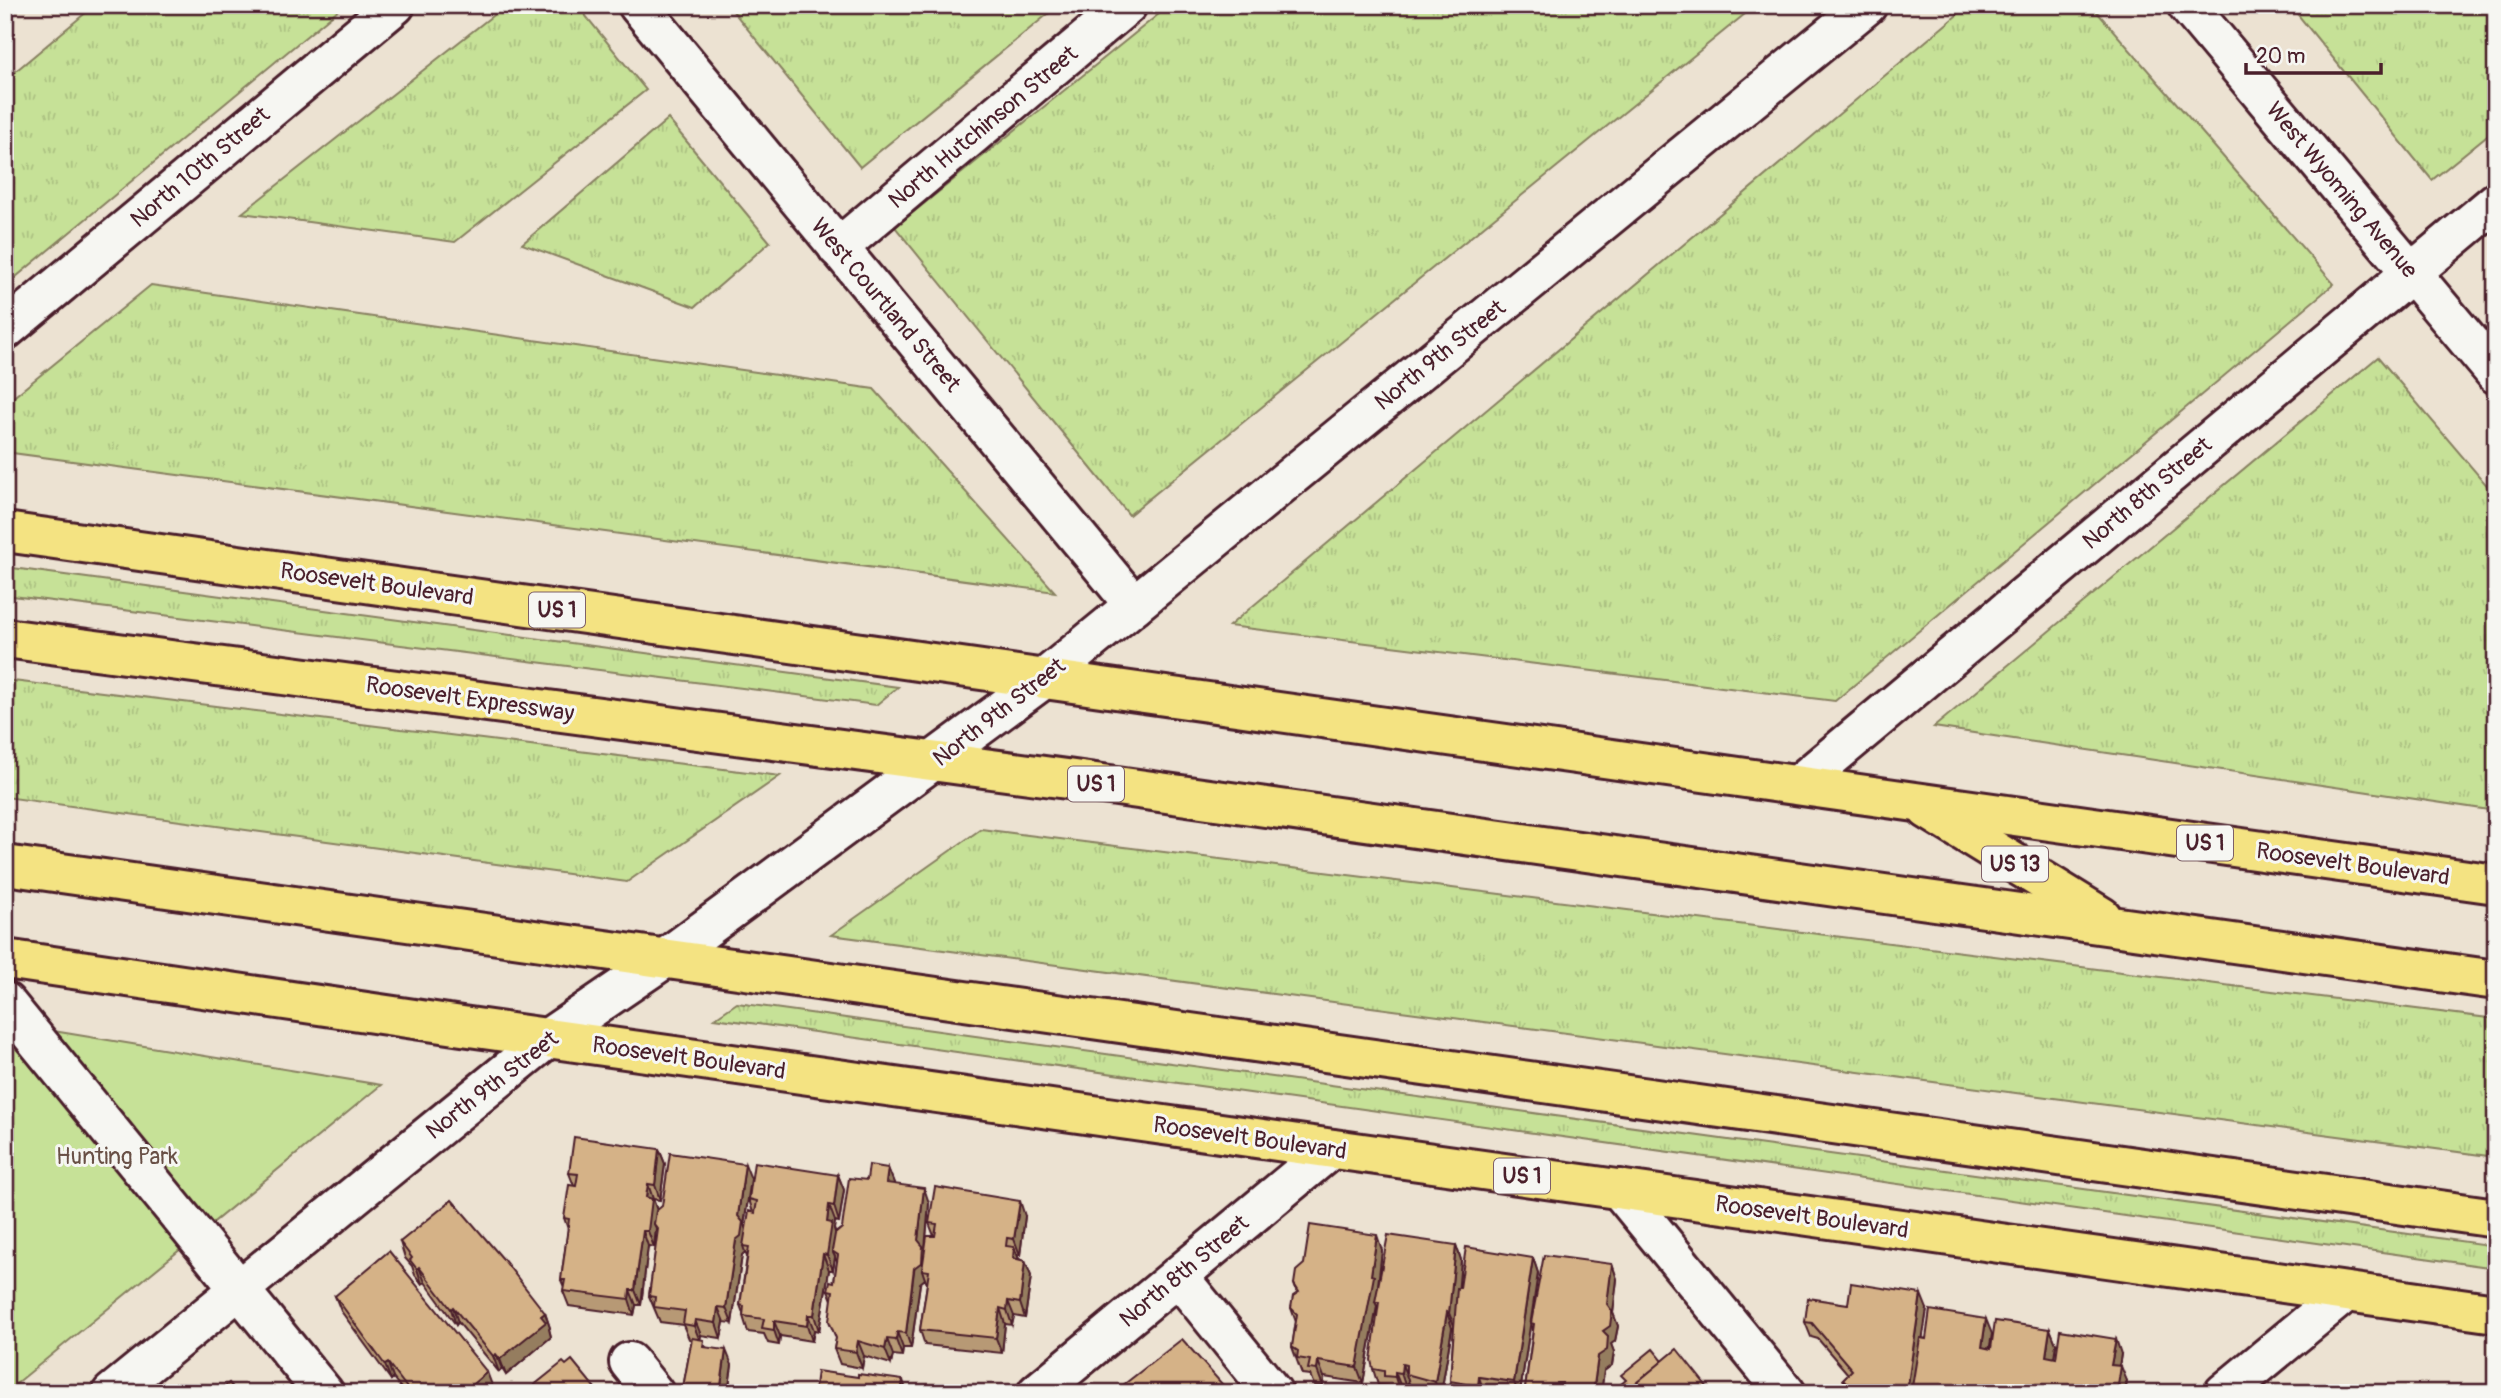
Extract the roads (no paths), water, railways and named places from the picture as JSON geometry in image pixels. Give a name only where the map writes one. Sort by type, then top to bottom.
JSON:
[{"type":"highway","name":"Roosevelt Boulevard","points":[[5,532],[2496,884]]},
{"type":"highway","name":"Roosevelt Expressway","points":[[5,638],[935,762]]},
{"type":"highway","name":"US 1","points":[[935,762],[2496,980]]},
{"type":"highway","name":"US 13","points":[[1914,801],[2115,926]]},
{"type":"highway","points":[[5,865],[2496,1218]]},
{"type":"highway","name":"Roosevelt Boulevard","points":[[5,958],[548,1038],[2496,1313]]},
{"type":"street","name":"North 10th Street","points":[[5,330],[395,5]]},
{"type":"street","name":"West Courtland Street","points":[[638,5],[1135,605]]},
{"type":"street","name":"North Hutchinson Street","points":[[838,248],[1127,5]]},
{"type":"street","name":"North 9th Street","points":[[112,1393],[548,1038],[667,957],[935,762],[1045,678],[1867,5]]},
{"type":"street","name":"West Wyoming Avenue","points":[[2187,5],[2496,374]]},
{"type":"street","name":"North 8th Street","points":[[1798,785],[2496,202]]},
{"type":"street","points":[[5,1002],[324,1393]]},
{"type":"street","name":"North 8th Street","points":[[1037,1393],[1331,1149]]},
{"type":"street","points":[[1619,1189],[1786,1393]]},
{"type":"street","points":[[1178,1276],[1273,1393]]},
{"type":"street","points":[[2224,1393],[2346,1292]]},
{"type":"street","points":[[629,1362],[654,1393]]},
{"type":"park label","name":"Hunting Park","points":[[117,1156]]}]
